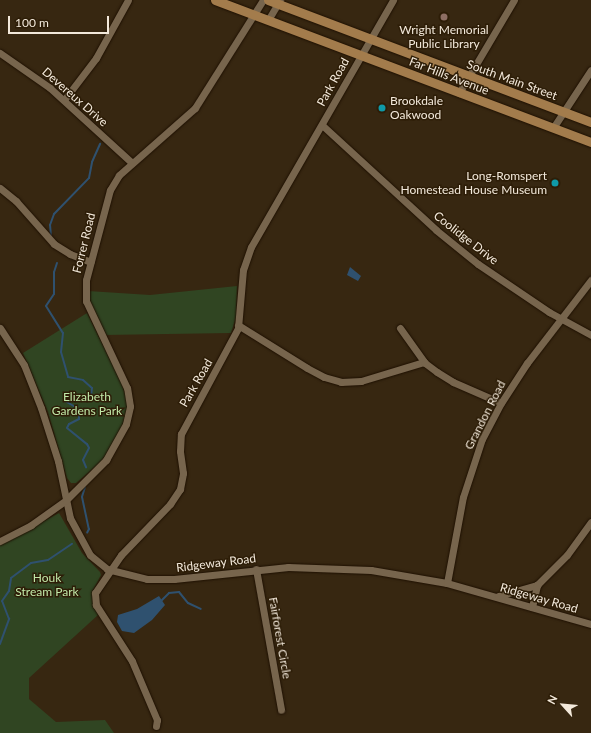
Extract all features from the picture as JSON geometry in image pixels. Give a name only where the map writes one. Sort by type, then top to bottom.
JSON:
[{"type":"main road","points":[[215,0],[254,14]]},
{"type":"main road","name":"South Main Street","points":[[268,0],[279,2],[369,39],[591,122]]},
{"type":"main road","name":"Far Hills Avenue","points":[[254,14],[361,56],[591,142]]},
{"type":"street","points":[[64,100],[96,58],[128,0]]},
{"type":"street","name":"Forrer Road","points":[[0,541],[31,525],[66,500],[106,460],[126,424],[130,406],[126,388],[87,306],[85,290],[110,190],[119,175],[195,108],[263,0]]},
{"type":"street","name":"Park Road","points":[[156,726],[157,720],[132,661],[94,600],[96,588],[109,570],[180,489],[184,473],[180,442],[184,425],[224,356],[238,325],[241,282],[246,259],[267,217],[322,125],[369,39],[393,0]]},
{"type":"street","points":[[459,93],[514,0]]},
{"type":"street","points":[[268,20],[279,2]]},
{"type":"street","name":"Devereux Drive","points":[[0,53],[64,100],[132,163]]},
{"type":"street","points":[[554,128],[591,70]]},
{"type":"street","name":"Coolidge Drive","points":[[322,125],[436,230],[486,269],[562,320],[591,335]]},
{"type":"street","points":[[0,188],[21,206],[54,244],[70,254],[91,262]]},
{"type":"street","name":"Grandon Road","points":[[447,583],[466,486],[482,439],[501,403],[527,363],[562,320],[591,280]]},
{"type":"street","points":[[238,325],[307,368],[341,382],[361,381],[424,362]]},
{"type":"street","name":"Ridgeway Road","points":[[0,328],[24,365],[41,408],[58,461],[66,500],[83,544],[94,559],[109,570],[132,577],[174,580],[256,569],[344,568],[447,583],[591,624]]},
{"type":"street","points":[[400,328],[424,362],[453,382],[501,403]]},
{"type":"street","points":[[496,596],[537,585],[568,555],[591,522]]},
{"type":"street","name":"Fairforest Circle","points":[[256,569],[281,710]]},
{"type":"street","points":[[532,607],[537,585]]},
{"type":"green space","points":[[237,286],[236,317],[231,333],[104,335],[89,302],[88,291],[150,295]]},
{"type":"green space","name":"Elizabeth Gardens Park","points":[[87,313],[122,384],[128,405],[122,427],[102,461],[76,483],[71,483],[67,478],[48,412],[23,353]]},
{"type":"green space","name":"Houk Stream Park","points":[[59,513],[82,553],[100,572],[101,575],[92,592],[98,615],[29,678],[29,699],[56,722],[105,720],[114,733],[0,733],[0,545]]},
{"type":"water","points":[[350,267],[361,276],[358,281],[347,275]]},
{"type":"water","points":[[159,596],[165,605],[152,620],[134,633],[122,631],[117,622],[118,615],[137,609]]},
{"type":"waterway","points":[[51,236],[50,225],[54,214],[89,178],[92,162],[100,144]]},
{"type":"waterway","points":[[57,263],[54,272],[54,294],[46,306],[63,333],[61,352],[68,377],[83,380],[92,388],[91,396],[69,397],[65,401],[77,408],[79,413],[79,419],[69,424],[67,428],[87,444],[89,448],[83,460],[86,467]]},
{"type":"waterway","points":[[85,487],[82,497],[89,529],[87,533]]},
{"type":"waterway","points":[[0,644],[9,619],[2,601],[9,591],[11,578],[31,563],[48,560],[72,544]]},
{"type":"waterway","points":[[162,600],[169,593],[179,592],[188,603],[201,609]]},
{"type":"place","name":"Wright Memorial Public Library","points":[[444,17]]},
{"type":"place","name":"Brookdale Oakwood","points":[[382,108]]},
{"type":"place","name":"Long-Romspert Homestead House Museum","points":[[555,183]]}]
